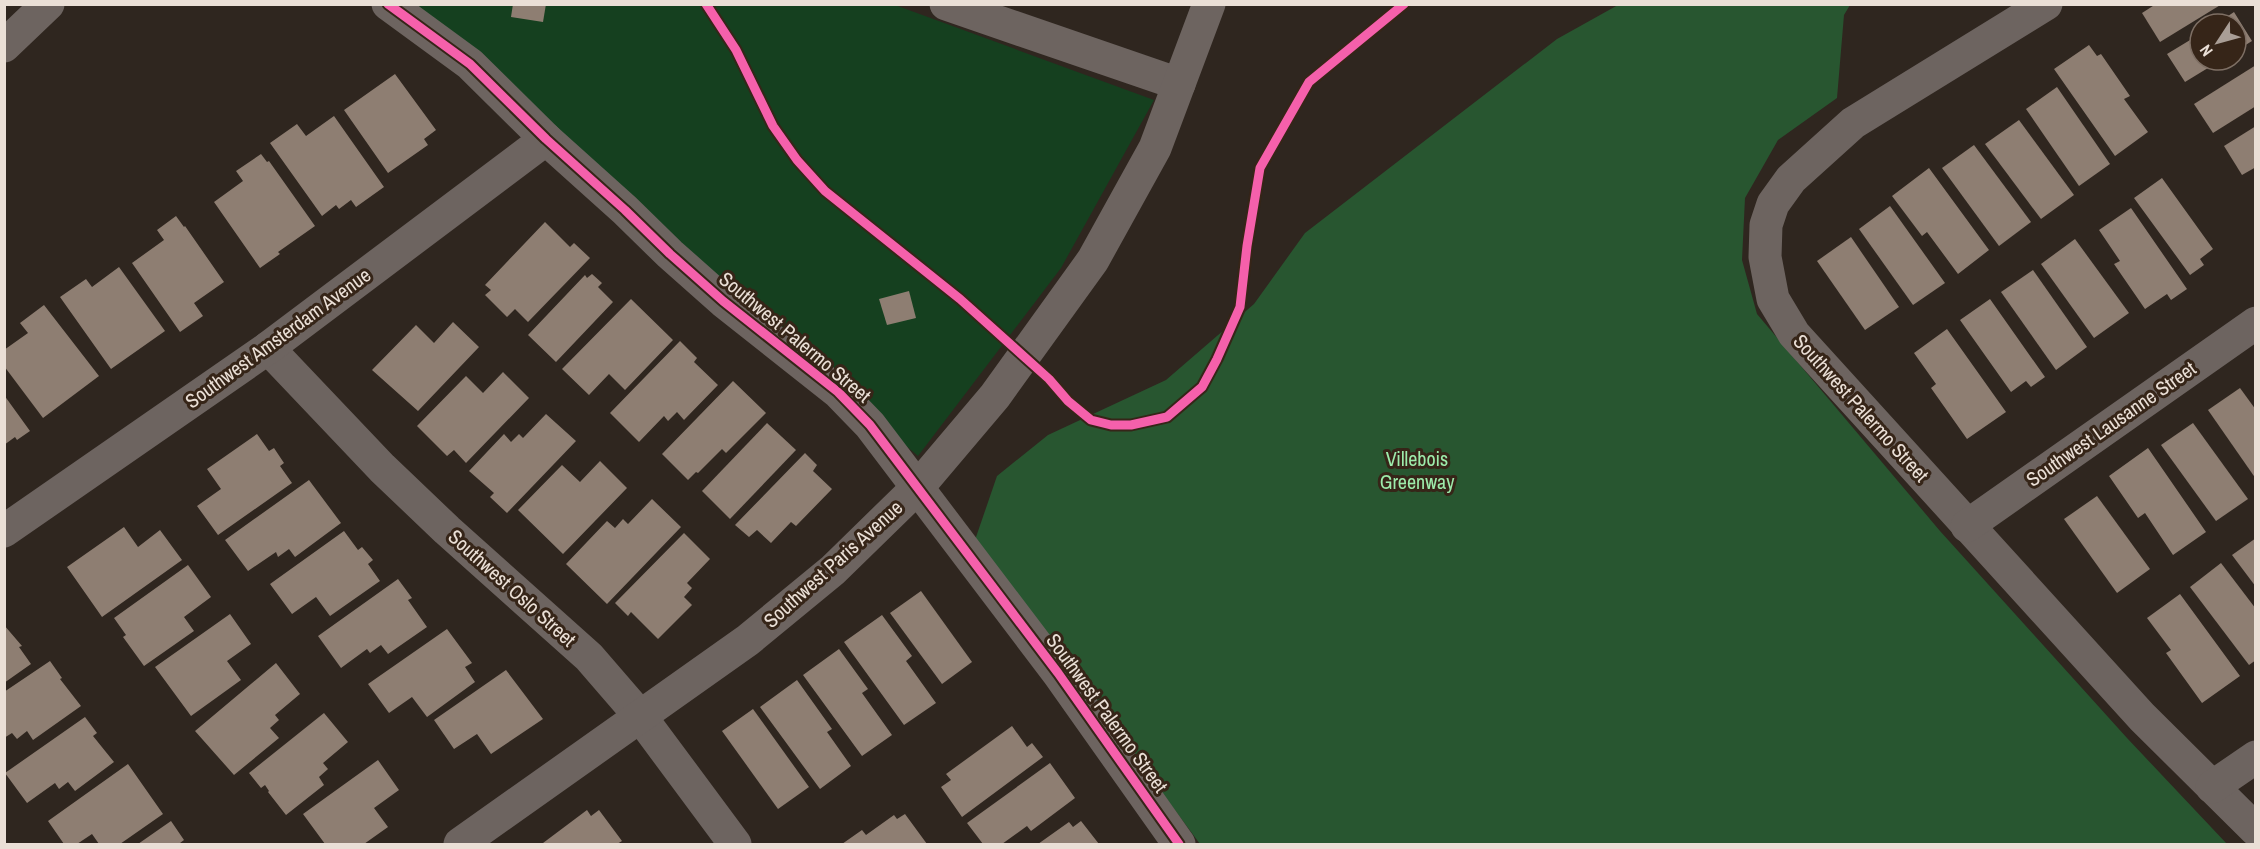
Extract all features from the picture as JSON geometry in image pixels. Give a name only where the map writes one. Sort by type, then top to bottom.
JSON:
[{"type":"street","points":[[4,46],[48,4]]},
{"type":"street","name":"Southwest Palermo Street","points":[[388,4],[470,64],[546,139],[714,293],[838,392],[870,425],[1058,673],[1179,844]]},
{"type":"street","points":[[946,4],[1179,84]]},
{"type":"street","name":"Southwest Paris Avenue","points":[[460,844],[748,640],[833,570],[918,486],[995,396],[1093,260],[1155,148],[1209,4]]},
{"type":"street","name":"Southwest Palermo Street","points":[[2046,4],[1853,123],[1791,179],[1773,204],[1766,225],[1765,256],[1773,299],[1794,334],[1967,526],[2142,717],[2256,830]]},
{"type":"street","name":"Southwest Amsterdam Avenue","points":[[4,531],[268,348],[546,139]]},
{"type":"street","name":"Southwest Lausanne Street","points":[[1967,526],[2256,323]]},
{"type":"street","name":"Southwest Oslo Street","points":[[268,348],[382,468],[447,530],[589,657],[640,716],[735,844]]},
{"type":"street","points":[[2212,788],[2256,758]]},
{"type":"green space","points":[[409,5],[895,5],[1154,100],[1061,268],[918,456],[684,255]]},
{"type":"green space","name":"Villebois Greenway","points":[[1618,5],[1850,5],[1844,15],[1837,98],[1778,140],[1745,198],[1742,260],[1757,314],[1940,531],[2127,738],[2227,844],[1200,844],[975,540],[997,476],[1048,435],[1166,380],[1254,304],[1305,233],[1557,39]]},
{"type":"building","points":[[513,4],[546,4],[543,22],[511,17]]},
{"type":"building","points":[[2156,4],[2222,4],[2209,12],[2188,12],[2188,25],[2160,42],[2142,13]]},
{"type":"building","points":[[2188,41],[2188,72],[2201,72],[2185,82],[2167,54]]},
{"type":"building","points":[[2089,45],[2097,56],[2101,54],[2130,96],[2124,99],[2148,132],[2115,156],[2054,69]]},
{"type":"building","points":[[2256,65],[2256,106],[2213,133],[2194,104]]},
{"type":"building","points":[[395,74],[436,130],[424,139],[428,145],[388,173],[344,110]]},
{"type":"building","points":[[2057,87],[2110,164],[2079,186],[2026,109]]},
{"type":"building","points":[[334,116],[384,187],[356,207],[351,200],[339,209],[336,205],[322,216],[270,143],[297,124],[306,136]]},
{"type":"building","points":[[2019,120],[2074,195],[2041,219],[1985,144]]},
{"type":"building","points":[[2256,126],[2256,167],[2242,175],[2224,146]]},
{"type":"building","points":[[1974,145],[2031,222],[1999,246],[1942,168]]},
{"type":"building","points":[[261,154],[267,162],[269,161],[315,226],[260,268],[214,202],[243,181],[236,171]]},
{"type":"building","points":[[1929,168],[1989,250],[1958,274],[1927,232],[1922,236],[1892,196]]},
{"type":"building","points":[[2162,178],[2213,249],[2200,259],[2204,265],[2190,275],[2134,198]]},
{"type":"building","points":[[1890,206],[1945,283],[1913,305],[1859,229]]},
{"type":"building","points":[[2131,208],[2187,289],[2171,300],[2167,294],[2145,309],[2114,264],[2120,261],[2099,230]]},
{"type":"building","points":[[176,216],[224,282],[194,303],[203,316],[180,332],[132,263],[164,240],[157,230]]},
{"type":"building","points":[[545,222],[570,247],[574,243],[590,258],[528,322],[515,309],[507,317],[485,295],[491,290],[485,285]]},
{"type":"building","points":[[1851,237],[1899,307],[1865,330],[1817,261]]},
{"type":"building","points":[[2075,239],[2129,313],[2094,338],[2041,264]]},
{"type":"building","points":[[119,267],[165,331],[111,369],[60,297],[86,279],[92,287]]},
{"type":"building","points":[[2033,270],[2087,347],[2056,370],[2001,292]]},
{"type":"building","points":[[592,274],[602,283],[598,287],[613,302],[556,362],[528,335],[585,275],[587,278]]},
{"type":"building","points":[[909,291],[916,318],[887,325],[879,299]]},
{"type":"building","points":[[631,299],[673,340],[625,390],[609,374],[589,395],[562,369]]},
{"type":"building","points":[[1990,299],[2045,377],[2031,387],[2026,381],[2011,392],[1960,320]]},
{"type":"building","points":[[44,305],[99,376],[43,418],[4,366],[4,350],[28,333],[20,323]]},
{"type":"building","points":[[453,322],[479,347],[418,411],[372,370],[416,325],[434,343]]},
{"type":"building","points":[[1947,329],[2006,412],[1967,439],[1931,388],[1936,384],[1914,353]]},
{"type":"building","points":[[680,341],[697,358],[694,362],[718,385],[684,420],[677,412],[668,421],[664,416],[639,442],[610,413]]},
{"type":"building","points":[[503,372],[529,398],[466,463],[454,450],[447,456],[417,426],[466,376],[483,393]]},
{"type":"building","points":[[733,381],[766,413],[726,453],[722,449],[688,480],[662,454]]},
{"type":"building","points":[[2240,388],[2256,410],[2256,479],[2208,410]]},
{"type":"building","points":[[4,395],[30,431],[17,440],[15,437],[4,445]]},
{"type":"building","points":[[546,414],[576,441],[507,513],[490,497],[494,493],[469,471],[504,434],[511,442],[519,434],[523,438]]},
{"type":"building","points":[[767,423],[796,450],[730,519],[702,491]]},
{"type":"building","points":[[2193,423],[2248,499],[2216,521],[2161,445]]},
{"type":"building","points":[[257,434],[269,451],[274,448],[284,463],[280,466],[292,483],[218,535],[197,506],[221,489],[207,469]]},
{"type":"building","points":[[2148,448],[2206,532],[2173,555],[2145,513],[2138,518],[2109,476]]},
{"type":"building","points":[[805,453],[817,465],[813,471],[832,489],[796,526],[791,522],[771,543],[757,530],[749,537],[735,525]]},
{"type":"building","points":[[600,461],[627,488],[563,554],[518,510],[562,465],[580,482]]},
{"type":"building","points":[[309,480],[341,523],[295,557],[289,549],[278,557],[276,552],[248,571],[225,540]]},
{"type":"building","points":[[2097,496],[2150,569],[2117,593],[2064,519]]},
{"type":"building","points":[[652,499],[681,527],[607,604],[566,564],[607,521],[615,528],[623,519],[628,524]]},
{"type":"building","points":[[124,527],[138,547],[160,530],[182,560],[102,617],[67,567]]},
{"type":"building","points":[[344,531],[358,550],[362,547],[373,560],[368,564],[380,581],[330,616],[316,597],[292,614],[270,584]]},
{"type":"building","points":[[684,533],[710,559],[687,583],[692,588],[684,597],[692,605],[658,639],[631,612],[628,616],[615,603]]},
{"type":"building","points":[[2256,538],[2256,587],[2232,555]]},
{"type":"building","points":[[2221,563],[2256,609],[2256,660],[2249,665],[2190,587]]},
{"type":"building","points":[[188,565],[211,597],[184,617],[194,631],[144,666],[123,637],[126,635],[114,618]]},
{"type":"building","points":[[398,579],[412,598],[408,600],[427,627],[388,654],[381,645],[370,653],[367,649],[341,668],[318,636]]},
{"type":"building","points":[[921,591],[972,662],[942,684],[890,613]]},
{"type":"building","points":[[2180,594],[2240,676],[2202,703],[2166,653],[2171,650],[2147,618]]},
{"type":"building","points":[[230,614],[251,644],[227,661],[241,680],[191,716],[155,667]]},
{"type":"building","points":[[882,615],[912,656],[906,661],[936,703],[904,725],[844,642]]},
{"type":"building","points":[[4,625],[22,646],[19,647],[31,664],[4,683]]},
{"type":"building","points":[[447,629],[472,663],[465,667],[475,682],[427,717],[412,697],[389,713],[368,684]]},
{"type":"building","points":[[839,649],[868,689],[862,693],[892,735],[862,756],[803,675]]},
{"type":"building","points":[[50,661],[62,678],[60,679],[81,706],[33,740],[27,731],[17,739],[12,733],[4,738],[4,692]]},
{"type":"building","points":[[276,663],[300,694],[275,715],[279,720],[270,728],[279,738],[234,775],[195,731]]},
{"type":"building","points":[[506,670],[543,719],[491,754],[477,734],[454,749],[434,720]]},
{"type":"building","points":[[797,680],[832,729],[827,732],[851,766],[820,789],[760,707]]},
{"type":"building","points":[[753,709],[809,787],[778,809],[722,731]]},
{"type":"building","points":[[324,713],[348,742],[323,763],[328,769],[319,777],[324,785],[286,815],[265,785],[261,788],[249,773]]},
{"type":"building","points":[[85,717],[97,733],[93,736],[114,762],[75,791],[68,782],[59,789],[55,783],[27,803],[5,773]]},
{"type":"building","points":[[1012,726],[1027,747],[1032,743],[1043,757],[962,817],[941,787],[951,780],[946,774]]},
{"type":"building","points":[[378,760],[399,790],[374,808],[388,827],[364,844],[325,844],[303,814]]},
{"type":"building","points":[[1050,763],[1075,798],[1031,831],[1027,826],[1002,844],[983,844],[967,823]]},
{"type":"building","points":[[128,764],[163,814],[120,844],[99,844],[92,834],[77,844],[64,844],[48,821]]},
{"type":"building","points":[[587,810],[591,816],[599,810],[622,841],[617,844],[543,843]]},
{"type":"building","points":[[905,814],[927,844],[842,844],[862,830],[866,835],[894,815],[897,819]]},
{"type":"building","points":[[171,821],[184,840],[181,844],[138,844]]},
{"type":"building","points":[[1081,821],[1099,844],[1038,844],[1069,822],[1073,827]]},
{"type":"cycle path","points":[[388,4],[470,64],[546,139],[670,254],[723,301],[838,392],[870,425],[1058,673],[1179,844]]},
{"type":"cycle path","points":[[706,4],[736,50],[773,126],[797,160],[825,191],[960,299],[1091,420],[1111,425],[1131,425],[1167,417],[1202,387],[1240,307],[1260,168],[1309,82],[1404,4]]}]
